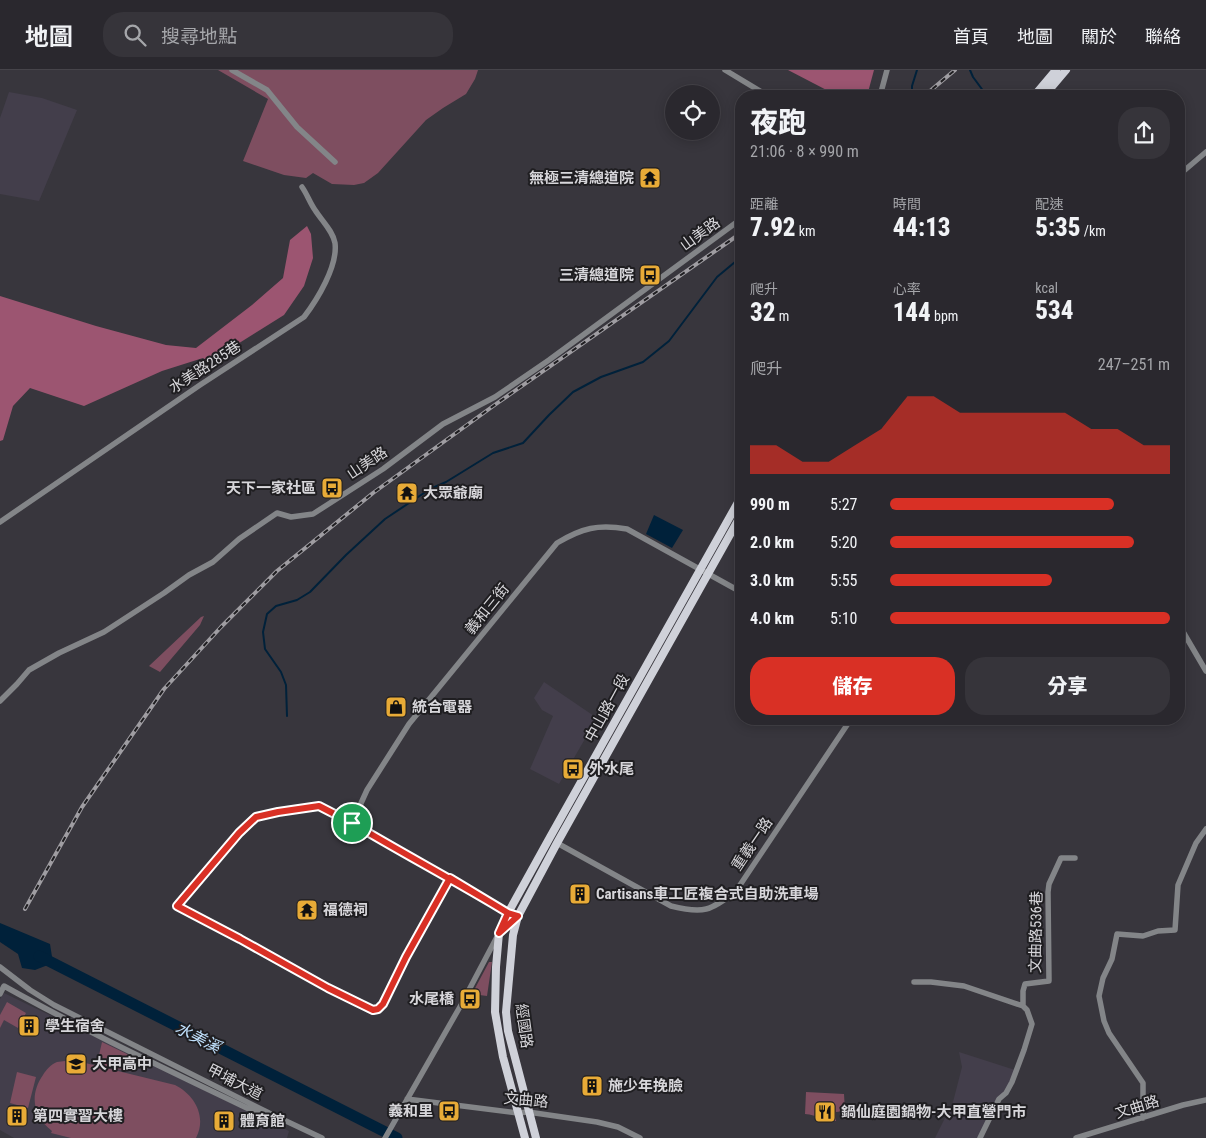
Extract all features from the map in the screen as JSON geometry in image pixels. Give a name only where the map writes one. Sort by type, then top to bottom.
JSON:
[{"type":"main road","points":[[1039,90],[1056,70]]},
{"type":"main road","points":[[1049,90],[1066,70]]},
{"type":"main road","name":"中山路一段","points":[[499,933],[508,913],[735,509]]},
{"type":"main road","name":"中山路一段","points":[[518,916],[735,526]]},
{"type":"main road","name":"經國路","points":[[518,916],[513,935],[506,1012],[508,1031],[536,1138]]},
{"type":"main road","name":"經國路","points":[[499,933],[495,1012],[503,1057],[525,1138]]},
{"type":"street","points":[[232,70],[267,90],[297,127],[335,162]]},
{"type":"street","points":[[725,70],[758,90]]},
{"type":"street","points":[[882,90],[887,70]]},
{"type":"street","points":[[1185,170],[1206,152]]},
{"type":"street","name":"水美路285巷","points":[[0,522],[200,385],[304,317],[315,303],[329,273],[335,244],[332,234],[302,187]]},
{"type":"street","name":"山美路","points":[[0,701],[29,670],[59,653],[104,632],[164,594],[188,575],[213,562],[239,538],[276,513],[291,517],[313,514],[383,469],[443,424],[495,397],[592,330],[735,223]]},
{"type":"street","name":"義和三街","points":[[352,823],[367,790],[409,724],[557,543],[575,532],[591,527],[609,526],[627,529],[735,589]]},
{"type":"street","points":[[1185,635],[1206,672]]},
{"type":"street","name":"重義一路","points":[[557,843],[671,906],[690,910],[706,910],[722,902],[736,891],[847,725]]},
{"type":"street","points":[[450,878],[406,957],[383,1004],[378,1009],[373,1010],[328,988],[177,906],[239,833],[256,817],[319,806],[450,878],[508,913],[518,916]]},
{"type":"street","points":[[1142,1118],[1143,1083],[1109,1033],[1104,1021],[1099,996],[1103,978],[1112,959],[1117,934],[1143,936],[1158,930],[1175,930],[1178,886],[1196,843],[1206,829]]},
{"type":"street","name":"文曲路536巷","points":[[1023,1006],[1025,984],[1049,980],[1049,884],[1061,858],[1074,858]]},
{"type":"street","name":"中山路一段","points":[[385,1138],[461,1005],[499,933],[518,916]]},
{"type":"street","name":"甲埔大道","points":[[0,967],[42,998],[322,1138]]},
{"type":"street","points":[[914,982],[964,986],[1023,1006],[1027,1010],[1032,1024],[1024,1050],[1012,1082],[1006,1093],[999,1099],[980,1138]]},
{"type":"street","points":[[0,994],[4,986],[54,1014],[251,1110],[269,1113]]},
{"type":"street","name":"文曲路","points":[[406,1099],[518,1113],[528,1112],[597,1122],[618,1127],[640,1138]]},
{"type":"street","name":"文曲路","points":[[1076,1138],[1183,1105],[1206,1100]]},
{"type":"shaded area","points":[[218,70],[478,70],[466,94],[426,120],[378,173],[364,183],[354,185],[332,184],[313,173],[306,178],[284,175],[243,161],[268,99]]},
{"type":"shaded area","points":[[788,70],[874,70],[869,90],[826,90]]},
{"type":"shaded area","points":[[9,92],[42,98],[77,110],[39,201],[0,194],[0,118]]},
{"type":"shaded area","points":[[307,226],[311,234],[313,258],[304,286],[284,315],[209,362],[203,358],[162,371],[84,406],[30,388],[13,406],[3,440],[0,441],[0,296],[96,326],[166,345],[196,348],[252,305],[283,278],[290,240]]},
{"type":"shaded area","points":[[204,616],[200,625],[160,672],[149,666],[201,617]]},
{"type":"shaded area","points":[[544,682],[597,718],[559,784],[530,769],[553,716],[542,710],[534,698]]},
{"type":"shaded area","points":[[489,962],[492,962],[487,996],[472,994]]},
{"type":"shaded area","name":"大甲高中","points":[[4,993],[289,1131],[287,1138],[14,1138],[0,1130],[0,999]]},
{"type":"shaded area","points":[[7,1002],[26,1013],[18,1028],[4,1020],[0,1028],[0,1015]]},
{"type":"shaded area","points":[[102,1042],[131,1056],[126,1071],[97,1064]]},
{"type":"shaded area","points":[[959,1052],[1015,1070],[1010,1087],[1000,1096],[989,1111],[981,1138],[935,1138],[953,1102],[962,1067]]},
{"type":"shaded area","points":[[73,1060],[175,1085],[182,1089],[197,1107],[200,1122],[196,1138],[71,1138],[51,1133],[52,1131],[37,1112],[35,1105],[36,1090],[47,1069],[57,1062]]},
{"type":"shaded area","points":[[17,1072],[36,1077],[28,1108],[10,1103]]},
{"type":"shaded area","points":[[806,1092],[844,1094],[845,1111],[836,1112],[836,1121],[805,1114]]},
{"type":"water","points":[[654,515],[683,530],[672,548],[646,534]]},
{"type":"water","points":[[0,923],[50,944],[53,963],[35,970],[22,968],[18,954],[0,942]]},
{"type":"waterway","points":[[912,90],[917,70]]},
{"type":"waterway","points":[[970,70],[983,90]]},
{"type":"waterway","points":[[287,716],[286,685],[281,672],[265,649],[263,632],[267,614],[276,606],[297,600],[310,592],[385,519],[430,489],[446,482],[493,453],[523,443],[573,392],[601,377],[643,362],[669,341],[717,277],[735,262]]},
{"type":"waterway","name":"水美溪","points":[[39,956],[397,1138]]},
{"type":"railway","points":[[931,90],[955,70]]},
{"type":"railway","points":[[25,909],[82,807],[164,689],[221,627],[277,571],[373,493],[496,404],[735,237]]},
{"type":"place","name":"無極三清總道院","points":[[650,178]]},
{"type":"place","name":"三清總道院","points":[[650,275]]},
{"type":"place","name":"天下一家社區","points":[[332,488]]},
{"type":"place","name":"大眾爺廟","points":[[407,493]]},
{"type":"place","name":"統合電器","points":[[396,707]]},
{"type":"place","name":"外水尾","points":[[573,769]]},
{"type":"place","name":"Cartisans車工匠複合式自助洗車場","points":[[580,894]]},
{"type":"place","name":"福德祠","points":[[307,910]]},
{"type":"place","name":"水尾橋","points":[[470,999]]},
{"type":"place","name":"學生宿舍","points":[[29,1026]]},
{"type":"place","name":"大甲高中","points":[[76,1064]]},
{"type":"place","name":"施少年挽臉","points":[[592,1086]]},
{"type":"place","name":"義和里","points":[[449,1111]]},
{"type":"place","name":"鍋仙庭園鍋物-大甲直營門市","points":[[825,1112]]},
{"type":"place","name":"第四實習大樓","points":[[17,1116]]},
{"type":"place","name":"體育館","points":[[224,1121]]},
{"type":"route","points":[[352,823],[319,806],[256,817],[206,870],[177,906],[328,988],[373,1010],[378,1009],[383,1004],[406,957],[450,878],[508,913],[499,933],[518,916],[508,913],[450,878],[404,854],[352,823]]}]
